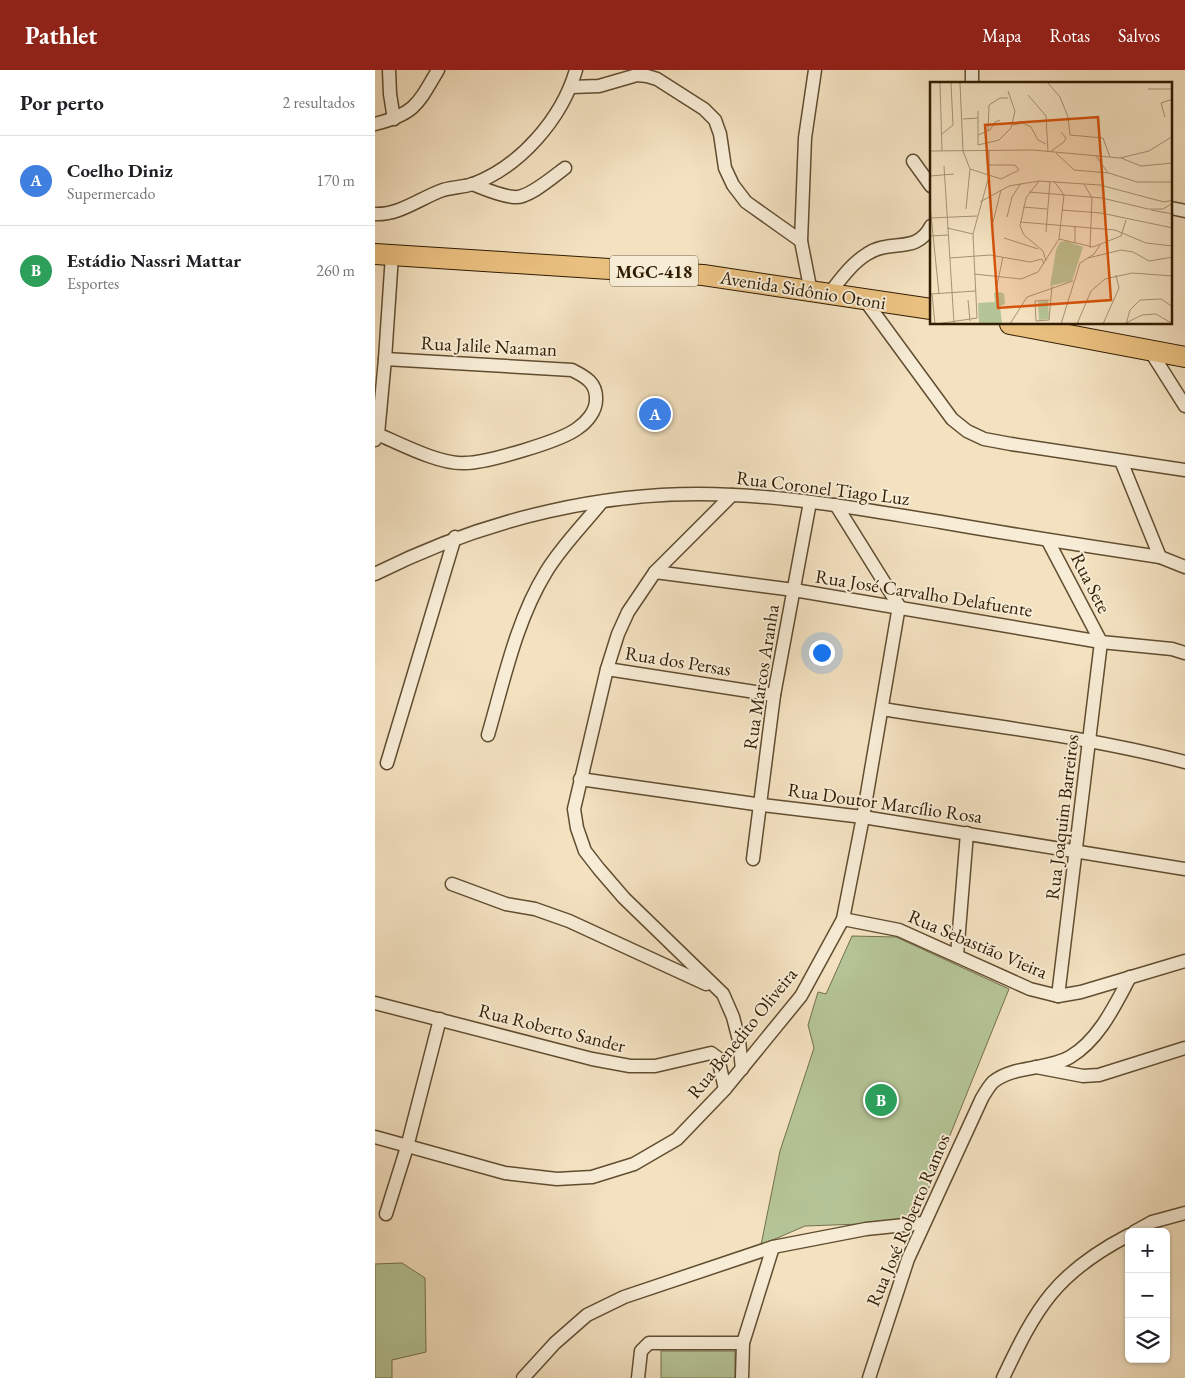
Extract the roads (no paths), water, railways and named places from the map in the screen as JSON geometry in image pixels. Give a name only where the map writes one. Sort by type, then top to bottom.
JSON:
[{"type":"main road","name":"Avenida Sidônio Otoni","points":[[383,254],[703,275],[930,310]]},
{"type":"main road","points":[[1016,325],[1185,357]]},
{"type":"street","points":[[389,70],[389,87],[394,119]]},
{"type":"street","points":[[375,124],[394,119],[409,112],[421,99],[437,70]]},
{"type":"street","points":[[375,214],[397,211],[443,190],[472,184],[503,168],[522,153],[541,133],[558,110],[571,86],[575,70]]},
{"type":"street","points":[[815,70],[805,138],[801,241],[820,293],[867,254],[881,247],[918,242],[930,228]]},
{"type":"street","points":[[571,86],[599,86],[637,73],[657,79],[710,114],[715,120],[720,134],[725,168],[737,190],[746,202],[801,241]]},
{"type":"street","points":[[913,161],[930,185]]},
{"type":"street","points":[[472,184],[504,195],[519,197],[539,187],[565,168]]},
{"type":"street","points":[[376,436],[385,360],[383,254]]},
{"type":"street","points":[[864,299],[936,400],[952,419],[967,431],[984,439],[1011,444],[1185,470]]},
{"type":"street","points":[[1149,349],[1185,406]]},
{"type":"street","name":"Rua Jalile Naaman","points":[[376,436],[444,460],[463,464],[481,462],[515,452],[577,429],[588,418],[596,405],[597,392],[589,378],[572,370],[385,360]]},
{"type":"street","points":[[1121,461],[1160,556]]},
{"type":"street","points":[[732,494],[655,572],[628,612],[617,634],[607,669],[574,808],[577,828],[585,850],[624,898],[723,994],[733,1018],[739,1040],[741,1069]]},
{"type":"street","name":"Rua Coronel Tiago Luz","points":[[375,574],[455,537],[514,519],[601,503],[667,495],[732,494],[835,505],[1160,556],[1185,567]]},
{"type":"street","name":"Rua Marcos Aranha","points":[[753,859],[762,805],[774,695],[810,502]]},
{"type":"street","points":[[488,735],[517,635],[532,598],[547,571],[601,503]]},
{"type":"street","points":[[835,505],[899,606]]},
{"type":"street","points":[[387,763],[455,537]]},
{"type":"street","name":"Rua Sete","points":[[1049,540],[1101,642]]},
{"type":"street","name":"Rua José Carvalho Delafuente","points":[[655,572],[899,606],[1101,642],[1172,649],[1185,653]]},
{"type":"street","name":"Rua Benedito Oliveira","points":[[375,1137],[505,1173],[557,1179],[592,1176],[634,1164],[677,1139],[725,1089],[801,996],[843,919],[882,710],[899,606]]},
{"type":"street","name":"Rua Joaquim Barreiros","points":[[1058,996],[1101,642]]},
{"type":"street","name":"Rua dos Persas","points":[[607,669],[774,695]]},
{"type":"street","points":[[882,710],[1090,743],[1153,754],[1185,762]]},
{"type":"street","name":"Rua Doutor Marcílio Rosa","points":[[580,779],[762,805],[863,816],[1185,869]]},
{"type":"street","points":[[957,955],[967,833]]},
{"type":"street","points":[[452,884],[500,902],[535,909],[569,921],[680,970],[723,994]]},
{"type":"street","name":"Rua Sebastião Vieira","points":[[843,919],[899,930],[1030,989],[1058,996],[1081,992],[1185,961]]},
{"type":"street","points":[[1036,1068],[1070,1057],[1089,1042],[1107,1018],[1130,977]]},
{"type":"street","name":"Rua Roberto Sander","points":[[375,1003],[592,1059],[630,1066],[655,1066],[711,1053],[718,1058],[725,1089]]},
{"type":"street","points":[[386,1214],[407,1147],[440,1019]]},
{"type":"street","points":[[1036,1068],[1083,1076],[1099,1075],[1185,1048]]},
{"type":"street","name":"Rua José Roberto Ramos","points":[[869,1378],[897,1290],[971,1118],[994,1082],[1015,1072],[1036,1068]]},
{"type":"street","points":[[1142,1228],[1153,1222],[1185,1214]]},
{"type":"street","points":[[523,1378],[555,1343],[587,1315],[624,1297],[773,1247],[866,1228],[924,1224]]},
{"type":"street","points":[[1003,1378],[1025,1331],[1045,1299],[1068,1274],[1103,1248],[1125,1237]]},
{"type":"street","points":[[742,1378],[743,1343],[773,1247]]},
{"type":"street","points":[[638,1378],[641,1351],[649,1343],[743,1343]]},
{"type":"place","name":"Coelho Diniz","points":[[655,414]]},
{"type":"place","name":"Estádio Nassri Mattar","points":[[881,1100]]}]
